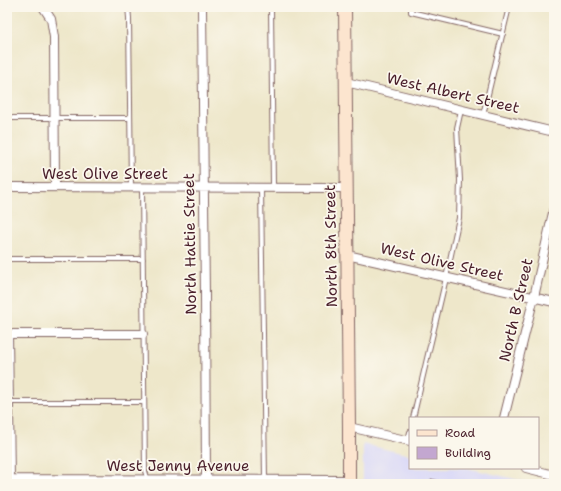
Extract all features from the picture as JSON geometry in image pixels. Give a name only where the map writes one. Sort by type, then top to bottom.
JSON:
[{"type":"street","points":[[44,7],[51,19],[54,37],[55,187]]},
{"type":"street","name":"North Hattie Street","points":[[202,7],[206,480]]},
{"type":"street","name":"North 8th Street","points":[[345,7],[349,482]]},
{"type":"street","name":"West Albert Street","points":[[346,82],[554,132]]},
{"type":"street","name":"West Olive Street","points":[[7,187],[346,188]]},
{"type":"street","name":"North B Street","points":[[504,417],[554,208]]},
{"type":"street","name":"West Olive Street","points":[[347,255],[554,302]]},
{"type":"street","points":[[8,479],[8,334],[143,334]]},
{"type":"street","points":[[349,428],[409,438]]},
{"type":"street","points":[[530,469],[554,475]]},
{"type":"street","name":"West Jenny Avenue","points":[[8,479],[68,482],[206,480],[233,482],[265,480],[349,482]]},
{"type":"lane","points":[[128,7],[131,188]]},
{"type":"lane","points":[[271,7],[273,188]]},
{"type":"lane","points":[[411,7],[411,12],[503,34]]},
{"type":"lane","points":[[483,115],[509,7]]},
{"type":"lane","points":[[413,417],[459,218],[460,180],[457,128],[461,110]]},
{"type":"lane","points":[[7,118],[130,118]]},
{"type":"lane","points":[[142,188],[145,471],[148,482]]},
{"type":"lane","points":[[261,188],[265,480]]},
{"type":"lane","points":[[7,259],[143,259]]},
{"type":"lane","points":[[8,402],[144,402]]},
{"type":"shaded area","points":[[363,444],[409,455],[409,469],[471,469],[536,484],[363,484]]},
{"type":"building","points":[[431,479],[449,483],[449,484],[430,484]]}]
